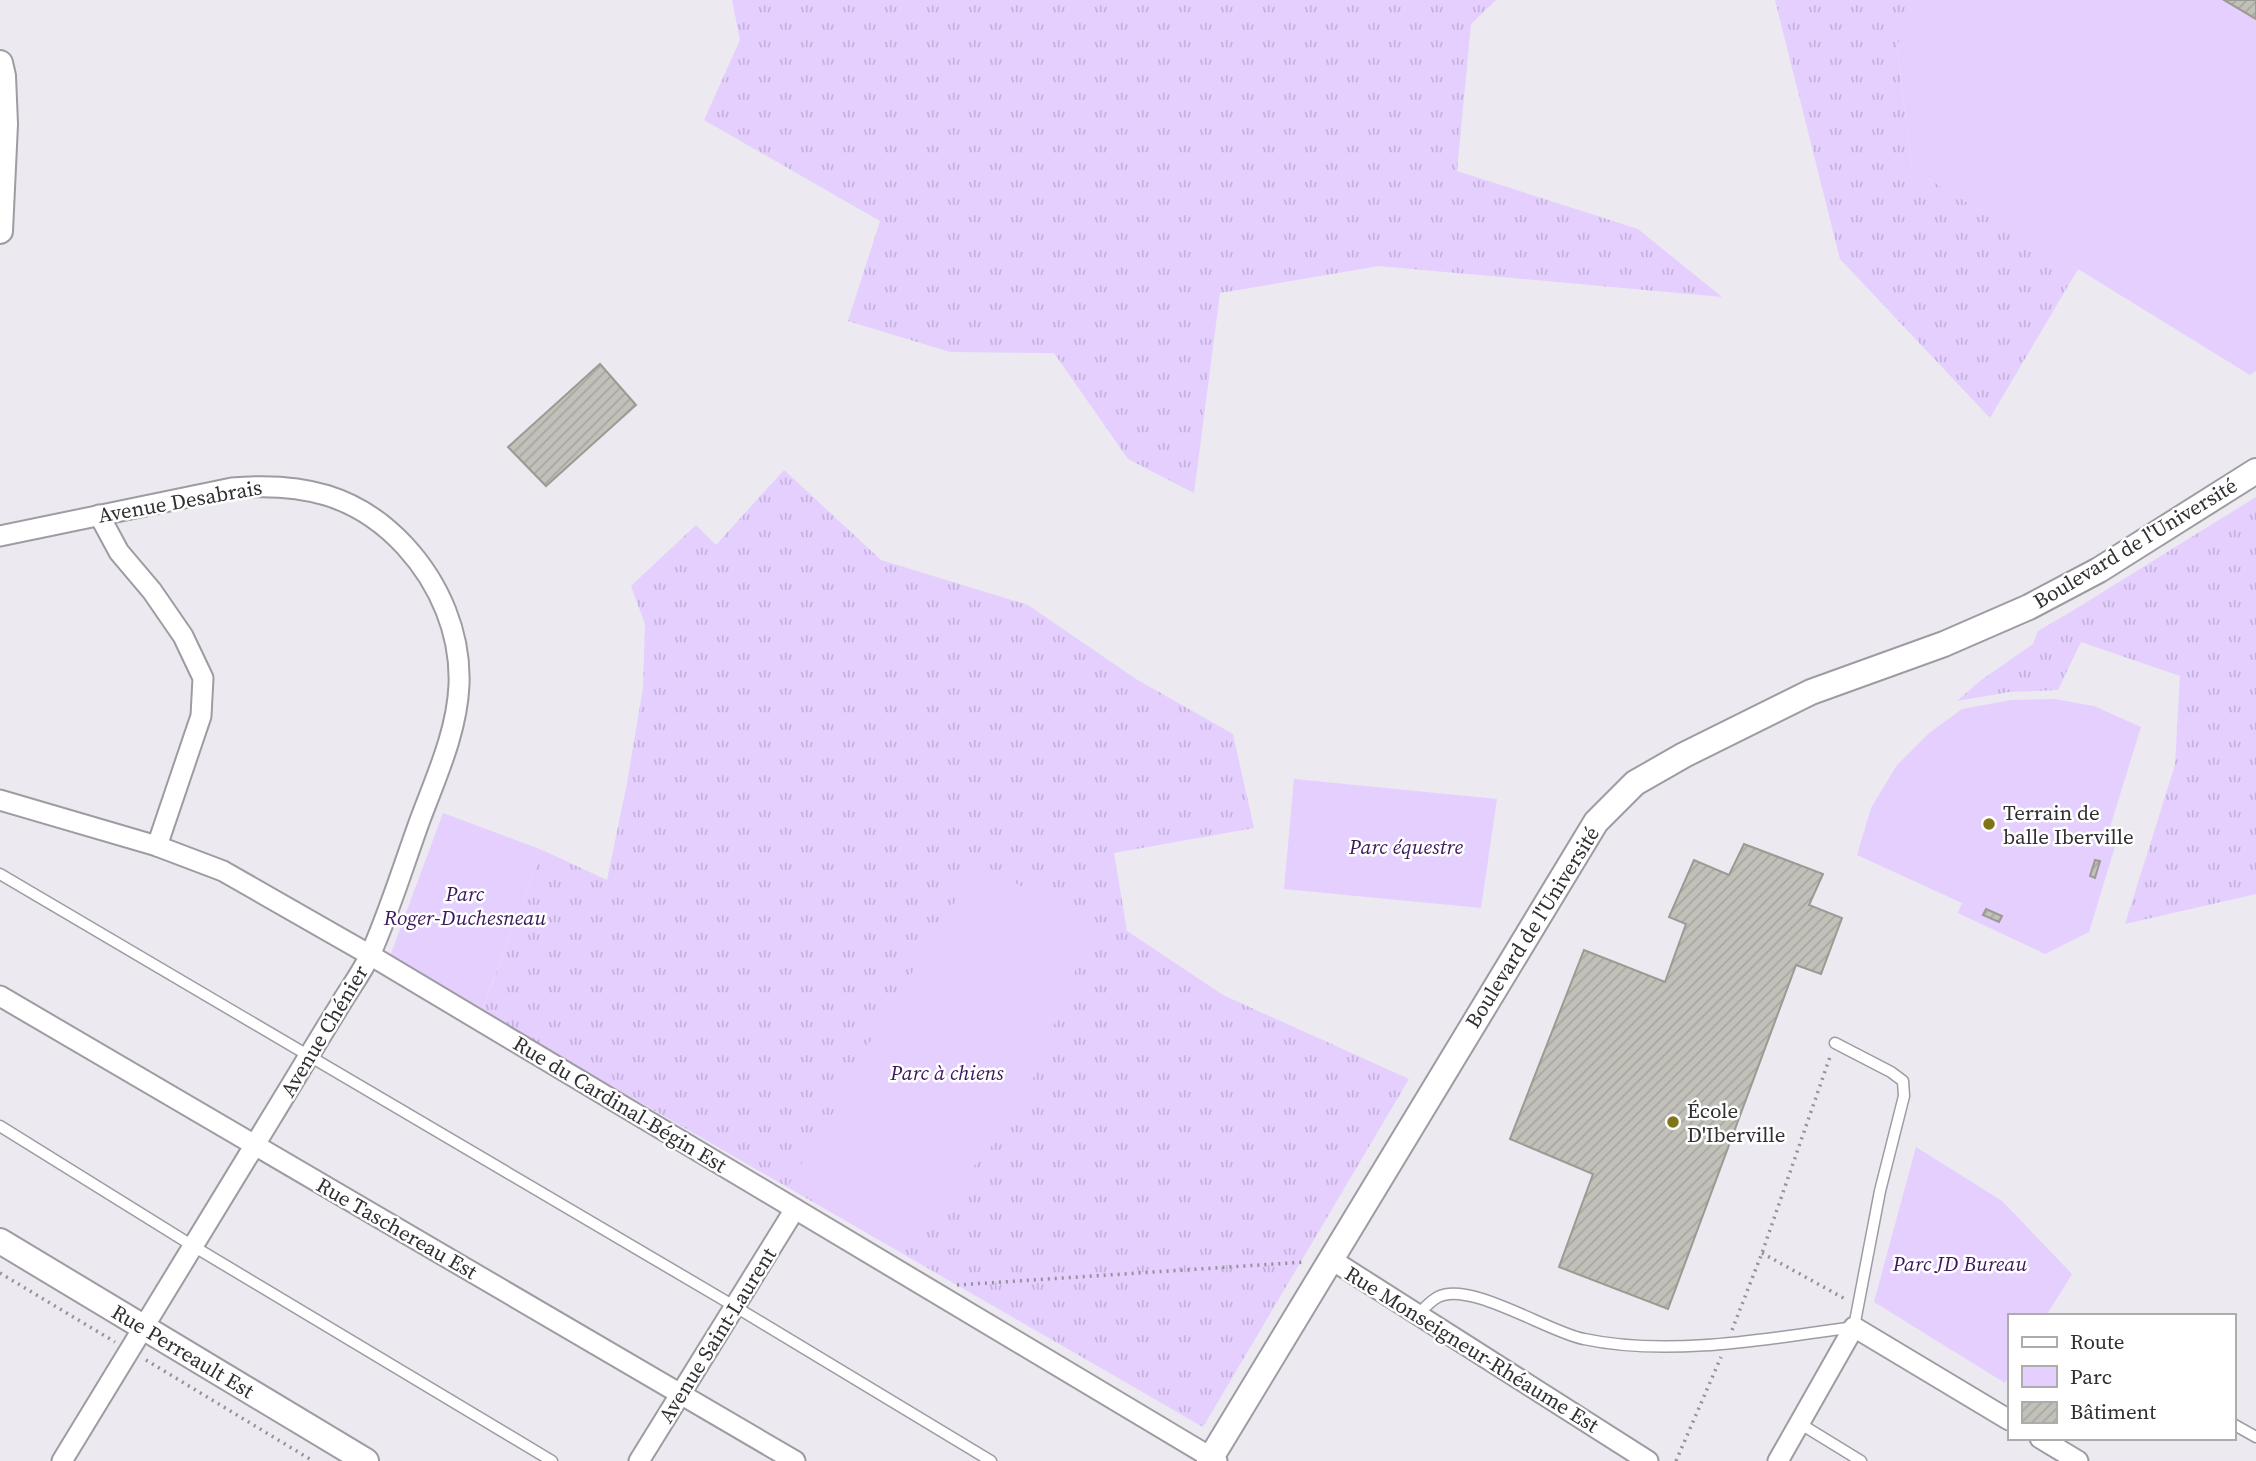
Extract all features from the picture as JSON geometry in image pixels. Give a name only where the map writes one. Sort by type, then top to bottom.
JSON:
[{"type":"street","points":[[0,63],[5,124],[0,231]]},
{"type":"street","name":"Boulevard de l'Université","points":[[1212,1460],[1596,822],[1635,783],[1684,755],[1811,692],[1944,644],[2029,607],[2099,570],[2256,471]]},
{"type":"street","name":"Avenue Desabrais","points":[[0,536],[232,488],[288,486],[329,496],[365,513],[395,536],[420,564]]},
{"type":"street","points":[[99,515],[119,552],[183,636],[204,678],[201,716],[157,846]]},
{"type":"street","name":"Avenue Chénier","points":[[62,1461],[370,955],[449,740],[458,702],[458,663],[450,623],[433,583],[420,564]]},
{"type":"street","name":"Rue du Cardinal-Bégin Est","points":[[0,800],[157,846],[223,871],[370,955],[1212,1460]]},
{"type":"street","name":"Rue Taschereau Est","points":[[0,996],[795,1461]]},
{"type":"street","name":"Avenue Saint-Laurent","points":[[639,1461],[795,1209]]},
{"type":"street","name":"Rue Perreault Est","points":[[0,1241],[366,1461]]},
{"type":"street","name":"Rue Monseigneur-Rhéaume Est","points":[[1332,1260],[1648,1461]]},
{"type":"street","points":[[1777,1461],[1854,1327],[2008,1419]]},
{"type":"street","points":[[2043,1440],[2078,1461]]},
{"type":"lane","points":[[0,874],[734,1306],[991,1461]]},
{"type":"lane","points":[[1418,1314],[1438,1296],[1456,1293],[1497,1304],[1581,1339],[1650,1348],[1768,1339],[1854,1327],[1880,1191],[1904,1096],[1903,1081],[1835,1042]]},
{"type":"lane","points":[[0,1126],[193,1246],[552,1461]]},
{"type":"lane","points":[[1799,1423],[1861,1461]]},
{"type":"lane","points":[[2235,1425],[2256,1437]]},
{"type":"path","points":[[1676,1461],[1762,1253],[1835,1042]]},
{"type":"path","points":[[1762,1253],[1858,1306]]},
{"type":"path","points":[[925,1287],[1332,1260]]},
{"type":"path","points":[[0,1273],[313,1461]]},
{"type":"green space","points":[[732,0],[1496,0],[1471,24],[1457,171],[1638,229],[1722,297],[1379,266],[1220,293],[1194,493],[1128,459],[1054,353],[950,352],[848,321],[880,221],[704,120],[740,40]]},
{"type":"green space","points":[[1775,0],[1915,0],[1897,47],[1912,169],[2078,269],[1990,418],[1840,259]]},
{"type":"green space","points":[[1915,0],[2224,0],[2256,19],[2256,371],[2250,375],[1912,169],[1897,46]]},
{"type":"green space","points":[[784,470],[881,560],[1028,605],[1136,679],[1233,734],[1254,828],[1114,853],[1127,931],[1223,995],[1409,1079],[1203,1427],[482,1011],[542,850],[607,880],[643,688],[645,624],[631,586],[696,525],[716,545]]},
{"type":"green space","points":[[2256,497],[2256,894],[2125,924],[2175,765],[2180,676],[2081,642],[2058,690],[2009,692],[1957,701],[1980,681],[2033,644],[2038,631]]},
{"type":"green space","name":"Terrain de balle Iberville","points":[[2054,699],[2094,706],[2141,727],[2106,840],[2116,843],[2089,932],[2045,954],[1958,913],[1962,903],[1857,855],[1871,808],[1897,765],[1928,734],[1962,709],[2011,700]]},
{"type":"green space","name":"Parc équestre","points":[[1294,779],[1497,799],[1481,908],[1284,889]]},
{"type":"green space","name":"Parc Roger-Duchesneau","points":[[443,813],[542,850],[482,1010],[389,959]]},
{"type":"green space","name":"Parc à chiens","points":[[979,862],[1092,927],[1019,1114],[901,1250],[788,1186],[835,1109],[859,1060]]},
{"type":"green space","name":"Parc JD Bureau","points":[[1916,1147],[2002,1201],[2072,1274],[2047,1314],[2008,1314],[2008,1378],[2005,1383],[1874,1302]]},
{"type":"building","points":[[2224,0],[2256,0],[2256,19]]},
{"type":"building","points":[[600,364],[636,405],[546,486],[508,447]]},
{"type":"building","points":[[1744,844],[1823,874],[1809,905],[1842,918],[1821,974],[1796,965],[1668,1309],[1559,1267],[1593,1174],[1510,1139],[1584,950],[1665,982],[1686,924],[1669,917],[1694,860],[1729,875]]},
{"type":"building","points":[[2095,860],[2100,861],[2095,878],[2090,876]]},
{"type":"building","points":[[1986,909],[2002,916],[1999,922],[1983,915]]},
{"type":"place","name":"Terrain de balle Iberville","points":[[1989,824]]},
{"type":"place","name":"École D'Iberville","points":[[1673,1122]]}]
